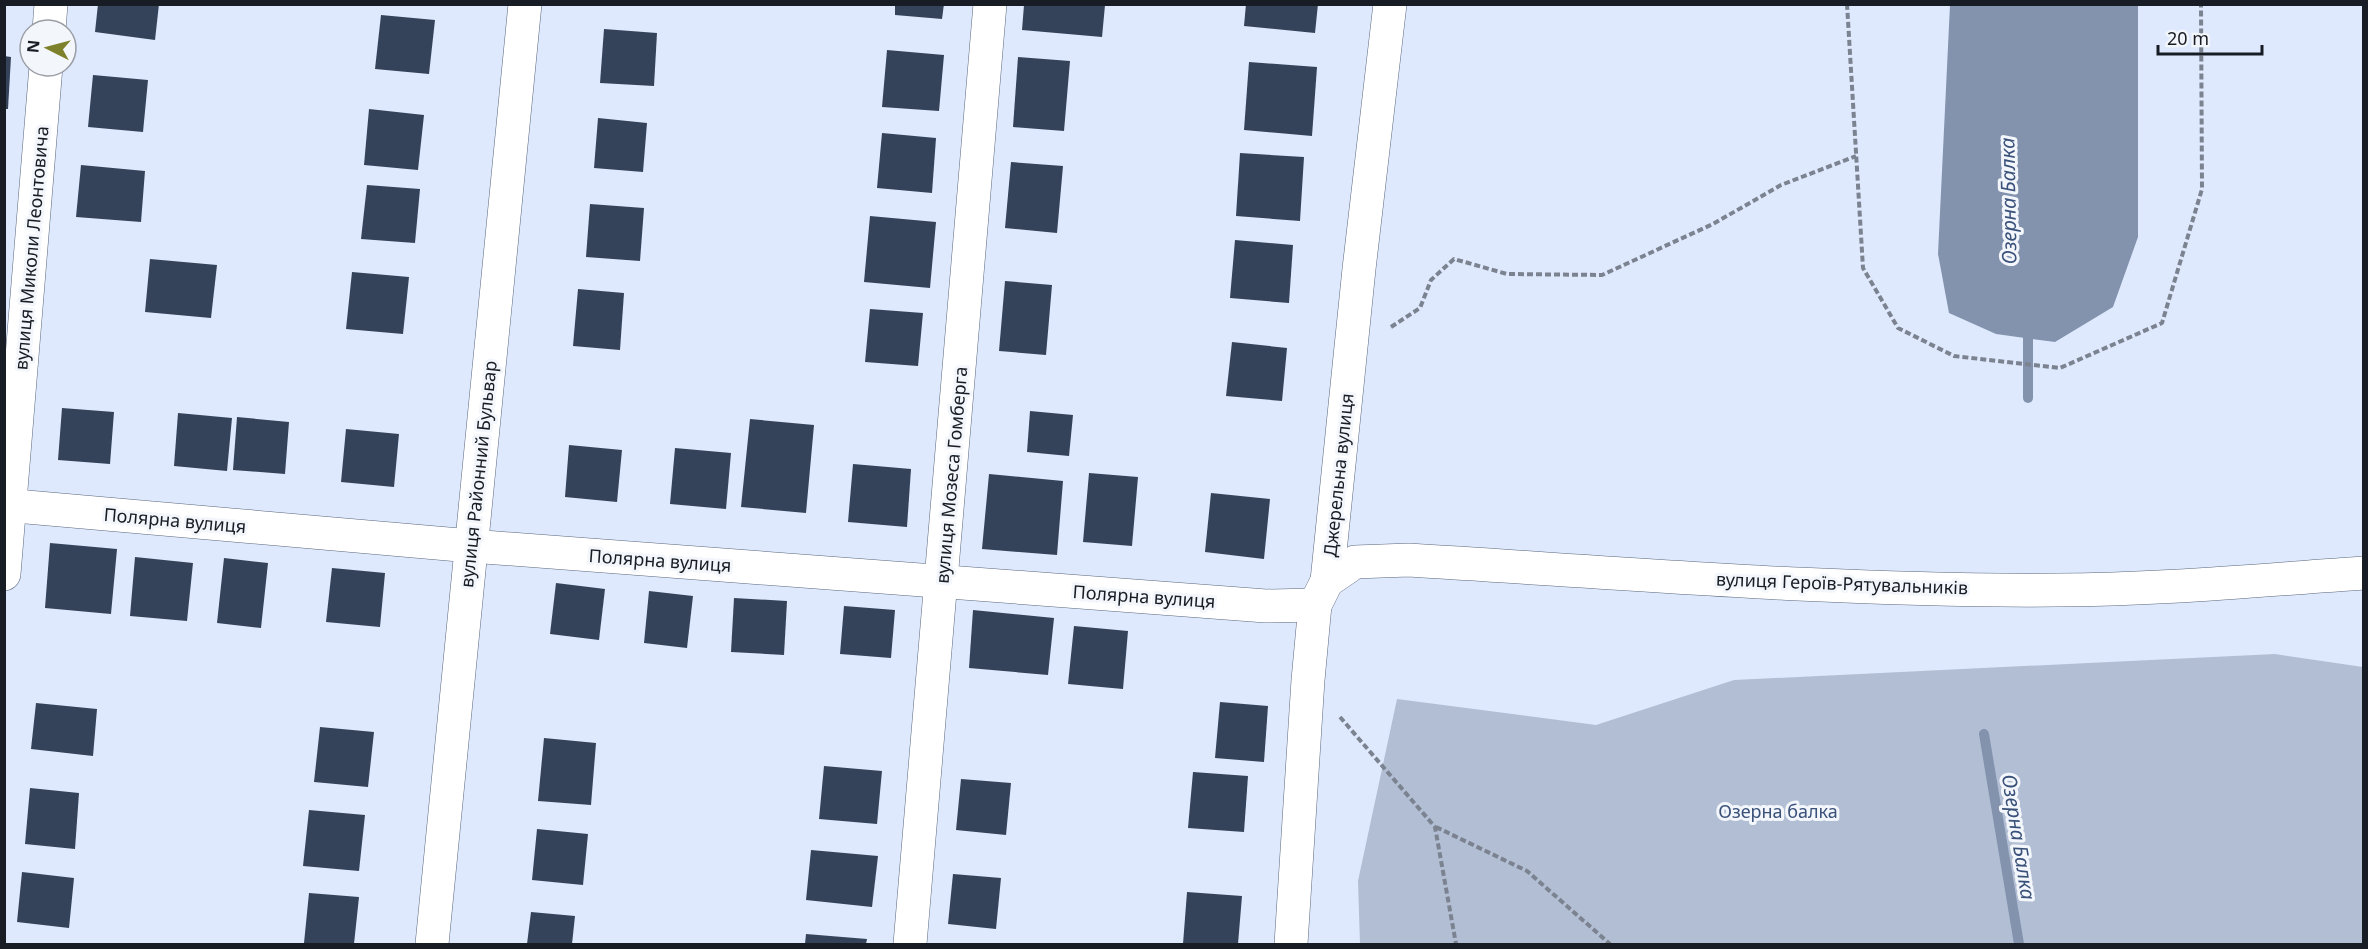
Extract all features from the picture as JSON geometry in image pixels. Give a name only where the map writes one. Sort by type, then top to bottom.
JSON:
[{"type":"street","name":"вулиця Районний Бульвар","points":[[432,945],[525,4]]},
{"type":"street","name":"вулиця Мозеса Гомберга","points":[[910,945],[990,4]]},
{"type":"street","name":"Джерельна вулиця","points":[[1291,945],[1308,680],[1321,593],[1390,4]]},
{"type":"street","name":"вулиця Миколи Леонтовича","points":[[4,574],[45,78]]},
{"type":"street","name":"Полярна вулиця","points":[[8,505],[471,546],[1266,606],[1321,593]]},
{"type":"street","name":"вулиця Героїв-Рятувальників","points":[[1321,593],[1354,562],[1409,560],[1868,587],[2057,591],[2364,573]]},
{"type":"path","points":[[1847,4],[1863,268],[1898,328],[1954,356],[2060,368],[2162,323],[2202,189],[2201,4]]},
{"type":"path","points":[[1391,327],[1420,308],[1431,280],[1455,259],[1507,274],[1602,275],[1713,224],[1781,185],[1856,156]]},
{"type":"path","points":[[1308,680],[1435,827],[1527,871],[1610,945]]},
{"type":"path","points":[[1435,827],[1456,945]]},
{"type":"green space","name":"Озерна балка","points":[[2275,654],[2363,667],[2363,944],[1360,944],[1358,881],[1397,699],[1596,725],[1734,680]]},
{"type":"water","points":[[1950,5],[2138,5],[2138,237],[2113,307],[2055,342],[1996,334],[1949,313],[1938,254]]},
{"type":"building","points":[[98,4],[159,4],[155,40],[95,32]]},
{"type":"building","points":[[895,4],[944,4],[942,19],[895,15]]},
{"type":"building","points":[[1246,4],[1318,4],[1315,33],[1244,26]]},
{"type":"building","points":[[1024,5],[1105,5],[1102,37],[1022,30]]},
{"type":"building","points":[[381,15],[435,20],[429,74],[375,69]]},
{"type":"building","points":[[604,29],[657,33],[654,86],[600,83]]},
{"type":"building","points":[[887,50],[944,55],[939,111],[882,107]]},
{"type":"building","points":[[4,56],[11,57],[8,109],[4,109]]},
{"type":"building","points":[[1018,57],[1070,61],[1064,131],[1013,127]]},
{"type":"building","points":[[1249,62],[1317,67],[1312,136],[1244,130]]},
{"type":"building","points":[[93,75],[148,80],[143,132],[88,127]]},
{"type":"building","points":[[369,109],[424,115],[418,170],[364,165]]},
{"type":"building","points":[[598,118],[647,123],[643,172],[594,168]]},
{"type":"building","points":[[882,133],[936,138],[932,193],[877,188]]},
{"type":"building","points":[[1240,153],[1304,157],[1300,221],[1236,216]]},
{"type":"building","points":[[1011,162],[1063,166],[1057,233],[1005,228]]},
{"type":"building","points":[[81,165],[145,171],[141,222],[76,217]]},
{"type":"building","points":[[367,185],[420,189],[415,243],[361,239]]},
{"type":"building","points":[[590,204],[644,208],[640,261],[586,257]]},
{"type":"building","points":[[870,216],[936,222],[930,288],[864,282]]},
{"type":"building","points":[[1235,240],[1293,245],[1289,303],[1230,298]]},
{"type":"building","points":[[150,259],[217,265],[211,318],[145,312]]},
{"type":"building","points":[[352,272],[409,277],[403,334],[346,329]]},
{"type":"building","points":[[1005,281],[1052,285],[1046,355],[999,351]]},
{"type":"building","points":[[578,289],[624,293],[620,350],[573,346]]},
{"type":"building","points":[[870,309],[923,313],[918,366],[865,362]]},
{"type":"building","points":[[1232,342],[1287,348],[1282,401],[1226,396]]},
{"type":"building","points":[[62,408],[114,412],[110,464],[58,460]]},
{"type":"building","points":[[1030,411],[1073,415],[1069,456],[1027,452]]},
{"type":"building","points":[[178,413],[232,418],[227,471],[174,466]]},
{"type":"building","points":[[237,417],[289,422],[285,474],[233,470]]},
{"type":"building","points":[[750,419],[814,425],[806,513],[741,507]]},
{"type":"building","points":[[346,429],[399,434],[394,487],[341,482]]},
{"type":"building","points":[[569,445],[622,450],[617,502],[565,497]]},
{"type":"building","points":[[675,448],[731,453],[726,509],[670,504]]},
{"type":"building","points":[[853,464],[911,469],[907,527],[848,522]]},
{"type":"building","points":[[1089,473],[1138,477],[1132,546],[1083,542]]},
{"type":"building","points":[[989,474],[1063,481],[1057,555],[982,549]]},
{"type":"building","points":[[1211,493],[1270,499],[1264,559],[1205,552]]},
{"type":"building","points":[[50,543],[117,549],[111,614],[45,608]]},
{"type":"building","points":[[135,557],[193,563],[187,621],[130,616]]},
{"type":"building","points":[[224,558],[268,563],[261,628],[217,623]]},
{"type":"building","points":[[332,568],[385,573],[380,627],[326,622]]},
{"type":"building","points":[[556,583],[605,589],[599,640],[550,634]]},
{"type":"building","points":[[649,591],[693,596],[687,648],[644,643]]},
{"type":"building","points":[[734,598],[787,601],[784,655],[731,652]]},
{"type":"building","points":[[844,606],[895,610],[891,658],[840,654]]},
{"type":"building","points":[[973,610],[1054,618],[1048,675],[969,668]]},
{"type":"building","points":[[1074,626],[1128,631],[1123,689],[1068,684]]},
{"type":"building","points":[[1220,702],[1268,706],[1264,762],[1215,758]]},
{"type":"building","points":[[36,703],[97,709],[93,756],[31,749]]},
{"type":"building","points":[[320,727],[374,732],[368,787],[314,782]]},
{"type":"building","points":[[544,738],[596,743],[591,805],[538,801]]},
{"type":"building","points":[[824,766],[882,771],[877,824],[819,819]]},
{"type":"building","points":[[1193,772],[1248,776],[1244,832],[1188,828]]},
{"type":"building","points":[[961,779],[1011,783],[1006,835],[956,830]]},
{"type":"building","points":[[30,788],[79,793],[75,849],[25,844]]},
{"type":"building","points":[[309,810],[365,815],[359,871],[303,866]]},
{"type":"building","points":[[537,829],[588,834],[583,885],[532,880]]},
{"type":"building","points":[[811,850],[878,856],[872,907],[806,900]]},
{"type":"building","points":[[22,872],[74,878],[69,928],[17,922]]},
{"type":"building","points":[[953,874],[1001,878],[996,929],[948,924]]},
{"type":"building","points":[[1187,892],[1242,896],[1238,944],[1183,944]]},
{"type":"building","points":[[309,893],[359,897],[354,944],[304,943]]},
{"type":"building","points":[[531,912],[575,916],[572,944],[527,944]]},
{"type":"building","points":[[806,934],[867,939],[866,944],[805,944]]},
{"type":"waterway","name":"Озерна Балка","points":[[2028,326],[2028,398]]},
{"type":"waterway","name":"Озерна Балка","points":[[1984,734],[2019,944]]}]
